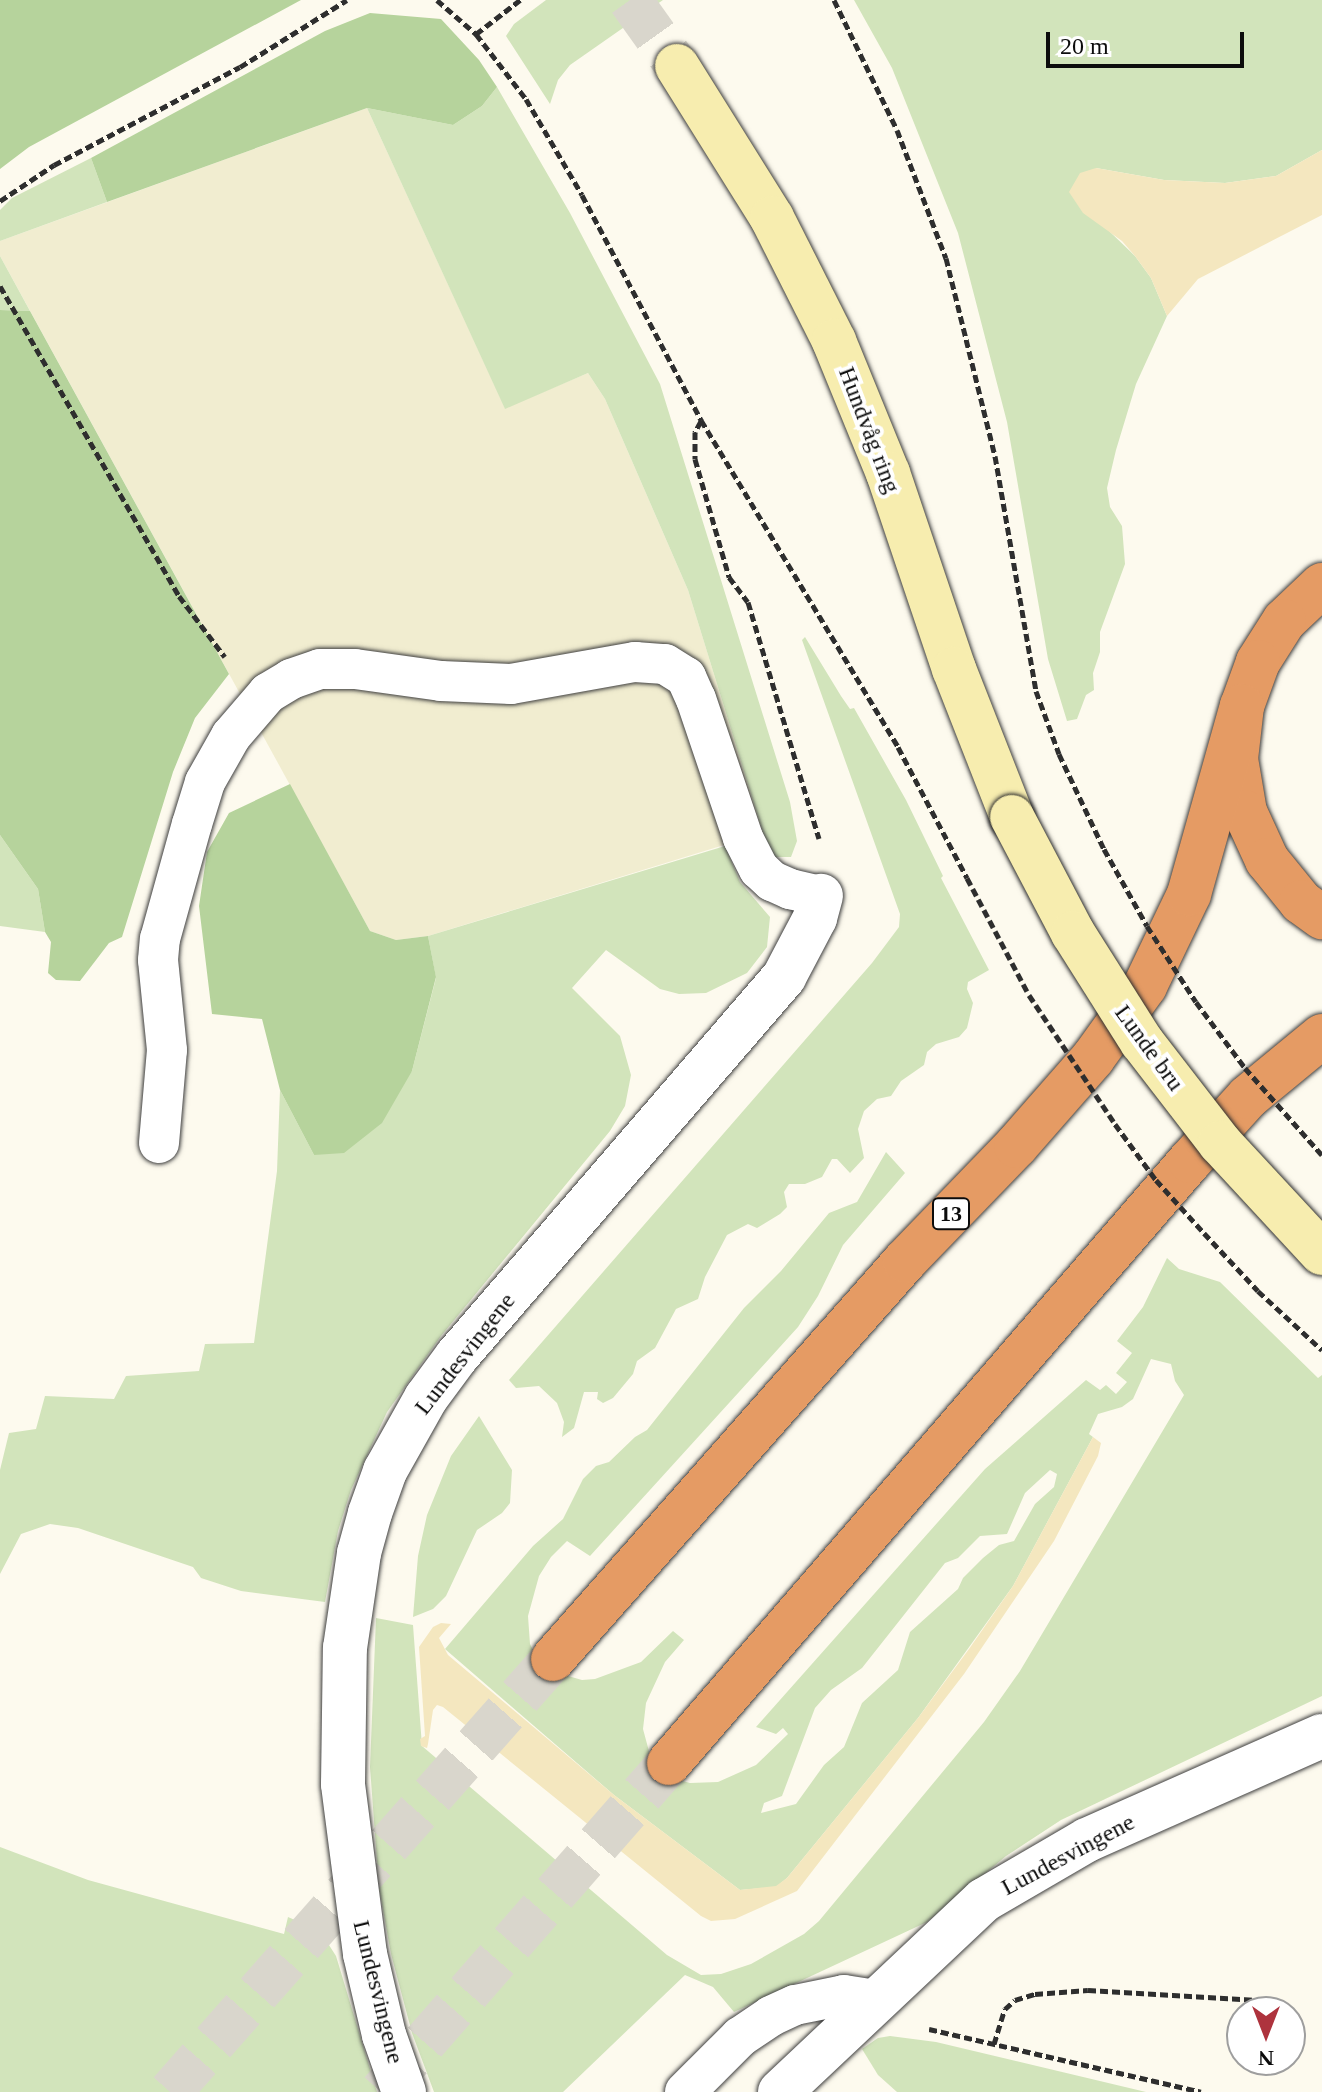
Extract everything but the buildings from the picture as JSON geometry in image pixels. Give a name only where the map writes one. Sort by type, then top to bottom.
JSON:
[{"type":"highway","name":"13","points":[[553,1659],[905,1261],[1016,1146],[1093,1058],[1145,986],[1189,894],[1242,706],[1258,662],[1284,621],[1322,585]]},
{"type":"highway","name":"13","points":[[1242,706],[1236,759],[1245,812],[1267,860],[1301,902],[1322,917]]},
{"type":"highway","points":[[669,1763],[1190,1161],[1248,1097],[1322,1036]]},
{"type":"main road","name":"Hundvåg ring","points":[[677,66],[772,218],[834,341],[888,473],[954,669],[1012,817]]},
{"type":"main road","name":"Lunde bru","points":[[1012,817],[1073,933],[1142,1042],[1220,1143],[1322,1253]]},
{"type":"street","name":"Lundesvingene","points":[[404,2092],[384,2035],[365,1954],[343,1784],[345,1648],[356,1567],[370,1513],[385,1471],[434,1388],[784,977],[800,949],[821,896]]},
{"type":"street","name":"Lundesvingene","points":[[780,2092],[984,1900],[1087,1840],[1322,1736]]},
{"type":"lane","points":[[159,1143],[167,1050],[158,960],[160,939],[205,782],[231,736],[268,693],[320,669],[355,669],[478,685],[555,678],[635,662],[665,664],[686,677],[743,838],[759,869],[772,881],[790,889],[821,896]]},
{"type":"lane","points":[[685,2092],[740,2037],[771,2016],[795,2005],[844,1995],[876,2000]]},
{"type":"path","points":[[0,201],[16,187],[54,165],[240,67],[347,0]]},
{"type":"path","points":[[437,0],[476,34],[518,89],[556,150],[701,420],[898,747],[1029,995],[1156,1180],[1258,1291],[1322,1350]]},
{"type":"path","points":[[476,34],[520,0]]},
{"type":"path","points":[[834,0],[891,116],[946,258],[995,456],[1036,691],[1059,754],[1104,849],[1147,926],[1196,1002],[1245,1068],[1322,1155]]},
{"type":"path","points":[[0,286],[179,596],[240,676],[268,693]]},
{"type":"path","points":[[701,420],[695,432],[695,459],[729,577],[748,602],[816,820],[821,896]]},
{"type":"path","points":[[994,2044],[1005,2009],[1015,2000],[1035,1994],[1088,1990],[1226,1998]]},
{"type":"path","points":[[876,2000],[913,2025],[1201,2092]]},
{"type":"shaded area","points":[[367,108],[505,408],[588,373],[605,399],[688,590],[763,833],[428,936],[396,940],[370,931],[0,256],[0,241]]},
{"type":"green space","points":[[0,0],[301,0],[29,147],[0,169]]},
{"type":"green space","points":[[546,0],[663,0],[570,65],[558,80],[550,104],[506,36],[514,24]]},
{"type":"green space","points":[[854,0],[1322,0],[1322,150],[1276,176],[1225,183],[1164,180],[1096,168],[1107,229],[1135,256],[1151,278],[1167,316],[1136,384],[1107,488],[1110,507],[1122,526],[1125,564],[1100,632],[1100,652],[1093,673],[1094,690],[1086,695],[1077,719],[1067,721],[1048,659],[1007,422],[958,233],[892,68]]},
{"type":"green space","points":[[370,13],[441,19],[479,60],[497,87],[482,106],[453,125],[367,108],[107,202],[91,158],[325,31]]},
{"type":"green space","points":[[497,87],[570,213],[660,384],[790,802],[797,841],[791,857],[775,857],[763,833],[688,590],[605,399],[588,373],[505,409],[367,108],[453,125],[482,106]]},
{"type":"green space","points":[[91,158],[107,202],[0,241],[0,210],[12,198]]},
{"type":"green space","points":[[0,256],[30,311],[0,310]]},
{"type":"green space","points":[[0,310],[30,311],[229,674],[195,718],[173,772],[122,937],[109,943],[80,981],[56,980],[48,973],[51,942],[45,932],[38,889],[0,835]]},
{"type":"green space","points":[[805,637],[841,696],[850,709],[854,708],[906,800],[943,876],[941,878],[989,970],[968,982],[967,989],[973,1003],[967,1028],[959,1037],[936,1044],[927,1052],[924,1065],[901,1081],[891,1096],[877,1099],[864,1111],[858,1129],[864,1158],[850,1173],[837,1159],[832,1159],[822,1177],[805,1184],[789,1184],[784,1192],[787,1207],[780,1214],[757,1228],[748,1224],[727,1235],[705,1277],[698,1299],[676,1309],[655,1348],[637,1361],[633,1374],[613,1398],[603,1403],[597,1399],[598,1392],[584,1392],[574,1428],[562,1437],[564,1422],[557,1403],[539,1386],[516,1388],[509,1380],[872,963],[899,927],[900,914],[802,640]]},
{"type":"green space","points":[[290,784],[370,931],[396,940],[428,936],[436,977],[412,1071],[382,1123],[344,1153],[314,1155],[280,1090],[262,1019],[212,1014],[199,906],[207,852],[229,813]]},
{"type":"green space","points":[[0,835],[38,889],[45,932],[0,926]]},
{"type":"green space","points":[[725,846],[740,882],[770,917],[767,947],[747,973],[706,993],[679,994],[660,989],[606,950],[572,988],[620,1036],[631,1075],[625,1106],[610,1131],[441,1336],[387,1412],[351,1490],[338,1531],[325,1602],[241,1591],[201,1578],[193,1567],[78,1528],[50,1524],[21,1534],[0,1574],[0,1470],[9,1433],[36,1429],[45,1396],[114,1399],[126,1376],[199,1371],[205,1344],[254,1343],[277,1171],[280,1090],[314,1155],[412,1071],[436,978],[428,936]]},
{"type":"green space","points":[[886,1152],[905,1173],[843,1245],[818,1296],[798,1327],[590,1556],[567,1541],[551,1557],[539,1576],[528,1616],[530,1644],[537,1658],[554,1672],[582,1680],[595,1679],[641,1662],[673,1631],[684,1640],[665,1662],[646,1703],[643,1729],[650,1755],[675,1779],[690,1783],[718,1782],[756,1765],[788,1734],[783,1728],[776,1734],[756,1727],[985,1469],[1086,1380],[1100,1390],[1106,1385],[1116,1394],[1127,1382],[1116,1373],[1132,1353],[1117,1341],[1143,1307],[1167,1258],[1179,1269],[1220,1282],[1318,1378],[1322,1375],[1322,1696],[1061,1820],[1006,1856],[927,1922],[734,2012],[713,1987],[685,1975],[563,2092],[434,2092],[412,2033],[391,1954],[379,1888],[370,1767],[376,1618],[413,1625],[422,1746],[667,1955],[701,1975],[721,1974],[751,1964],[804,1934],[819,1921],[984,1722],[1020,1671],[1184,1395],[1175,1381],[1171,1364],[1151,1359],[1133,1399],[1122,1407],[1098,1414],[1089,1434],[1093,1437],[1013,1586],[918,1718],[787,1878],[776,1887],[740,1890],[614,1795],[445,1649],[533,1546],[563,1519],[583,1479],[596,1466],[609,1462],[647,1430],[744,1308],[781,1271],[829,1213],[857,1202]],"holes":[[[1050,1470],[1057,1474],[1054,1487],[1035,1504],[1014,1541],[999,1545],[983,1558],[963,1578],[958,1589],[910,1632],[898,1670],[862,1703],[844,1747],[824,1765],[796,1804],[761,1813],[764,1803],[782,1796],[815,1708],[831,1690],[862,1668],[945,1563],[958,1558],[980,1536],[1007,1534],[1025,1493]]]},
{"type":"green space","points":[[479,1416],[512,1470],[510,1503],[502,1513],[477,1530],[446,1596],[433,1609],[413,1617],[418,1556],[427,1515],[451,1456]]},
{"type":"green space","points":[[0,1847],[88,1880],[284,1934],[288,1917],[320,1931],[336,1956],[377,2092],[0,2092]]},
{"type":"green space","points":[[890,2036],[936,2042],[1146,2092],[897,2092],[878,2075],[862,2049],[878,2038]]},
{"type":"sand","points":[[1322,150],[1322,215],[1198,279],[1167,316],[1151,278],[1135,256],[1122,241],[1083,213],[1069,192],[1080,173],[1096,168],[1164,180],[1225,183],[1276,176]]},
{"type":"sand","points":[[1093,1437],[1101,1443],[1098,1456],[1054,1541],[964,1674],[797,1891],[735,1919],[711,1921],[443,1707],[437,1705],[433,1710],[427,1748],[421,1746],[420,1739],[425,1736],[419,1647],[433,1627],[441,1623],[451,1624],[439,1638],[448,1655],[614,1795],[740,1890],[776,1886],[787,1878],[918,1718],[969,1649],[1013,1586]]},
{"type":"tunnel","points":[[630,0],[677,66]]},
{"type":"tunnel","points":[[170,2092],[553,1659]]},
{"type":"tunnel","points":[[381,2092],[669,1763]]}]
